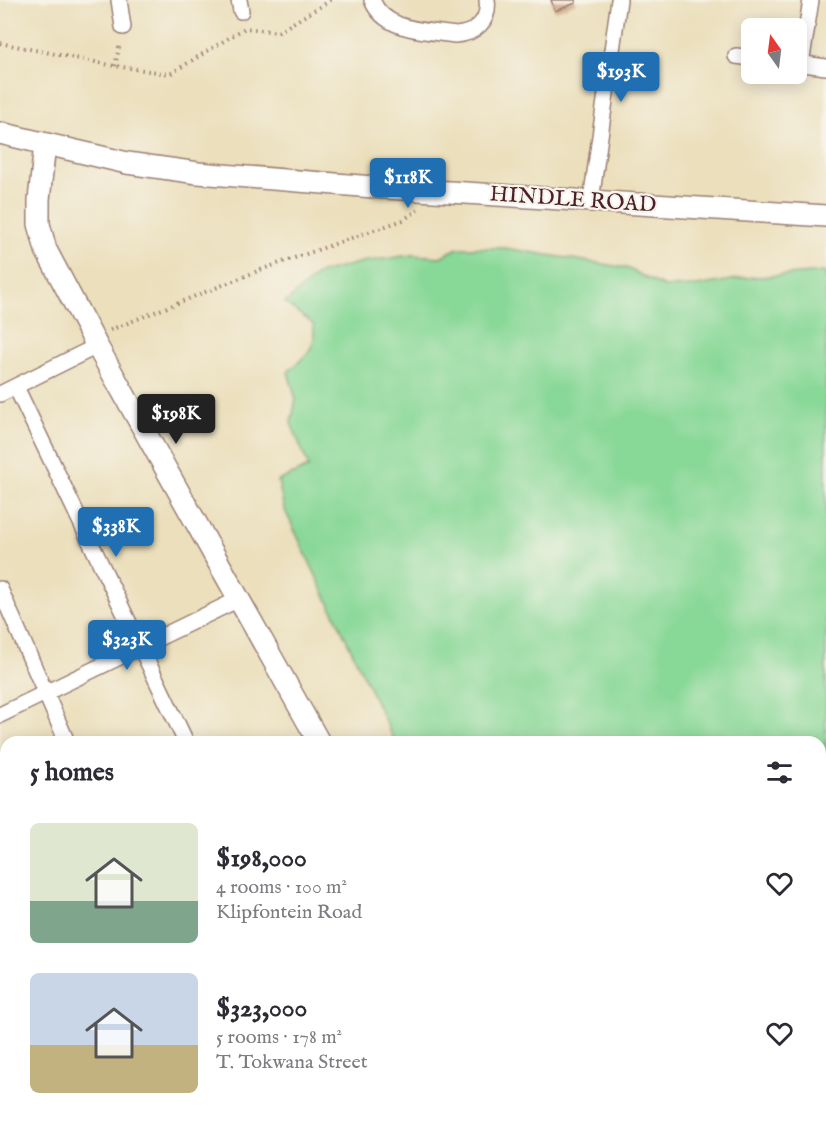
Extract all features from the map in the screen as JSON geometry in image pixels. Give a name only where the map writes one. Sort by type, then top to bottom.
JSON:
[{"type":"main road","name":"HINDLE ROAD","points":[[0,133],[127,163],[198,173],[826,216]]},
{"type":"main road","points":[[45,144],[39,193],[39,224],[46,250],[101,339],[239,599],[316,736]]},
{"type":"street","points":[[119,0],[123,27]]},
{"type":"street","points":[[372,0],[383,18],[398,26],[455,35],[472,32],[480,26],[488,11],[487,0]]},
{"type":"street","points":[[591,201],[619,0]]},
{"type":"street","points":[[807,21],[811,0]]},
{"type":"street","points":[[807,65],[826,67]]},
{"type":"street","points":[[0,394],[101,339]]},
{"type":"street","points":[[16,387],[183,736]]},
{"type":"street","points":[[0,589],[64,736]]},
{"type":"street","points":[[0,715],[239,599]]},
{"type":"path","points":[[0,43],[116,66],[170,74],[245,28],[278,32],[331,0]]},
{"type":"path","points":[[116,66],[123,27]]},
{"type":"path","points":[[101,339],[244,276],[403,220],[421,208]]},
{"type":"green space","points":[[458,248],[505,248],[627,268],[664,287],[697,286],[744,278],[826,272],[826,736],[392,736],[284,508],[278,481],[309,467],[291,423],[296,399],[288,372],[309,351],[314,340],[313,324],[285,303],[318,274],[362,262],[412,255],[440,257]]},
{"type":"building","points":[[551,0],[575,0],[576,3],[555,11]]}]
